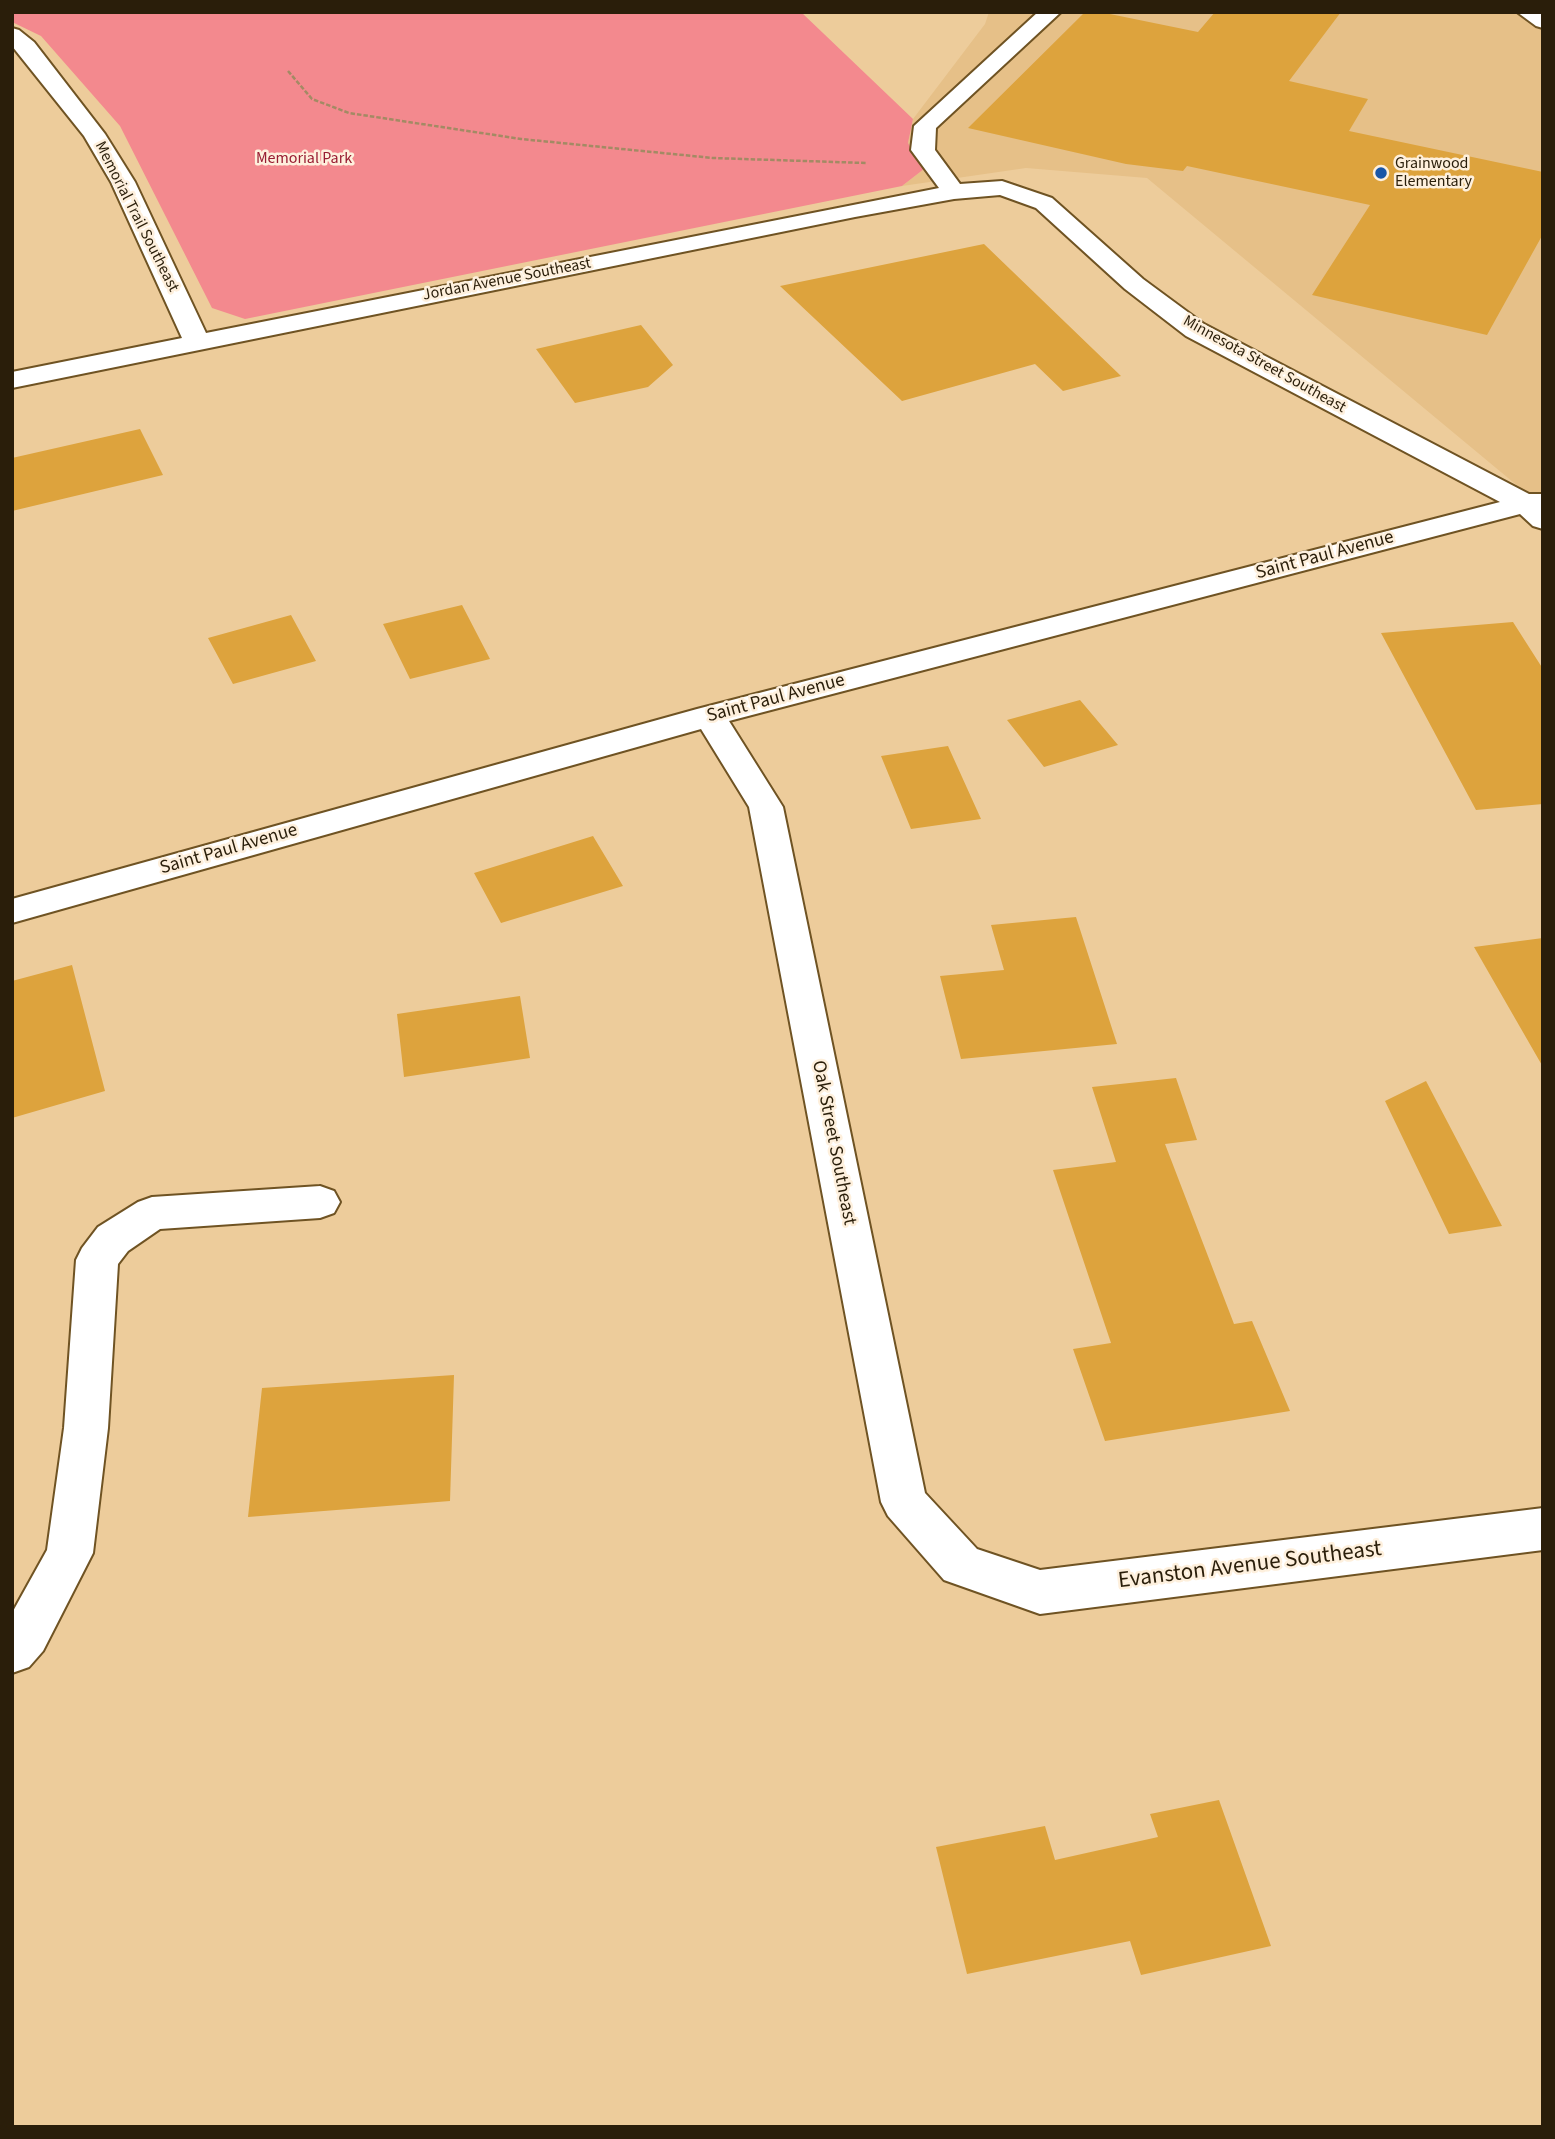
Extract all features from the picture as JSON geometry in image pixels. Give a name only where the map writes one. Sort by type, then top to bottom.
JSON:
[{"type":"street","points":[[945,194],[923,150],[925,126],[1051,12]]},
{"type":"street","points":[[1527,12],[1543,22]]},
{"type":"street","name":"Memorial Trail Southeast","points":[[12,34],[26,47],[94,134],[123,183],[197,342]]},
{"type":"street","name":"Jordan Avenue Southeast","points":[[12,380],[945,194],[1002,188]]},
{"type":"street","name":"Minnesota Street Southeast","points":[[1002,188],[1044,202],[1134,284],[1195,330],[1537,508]]},
{"type":"street","name":"Saint Paul Avenue","points":[[12,911],[709,716],[1537,508]]},
{"type":"street","name":"Oak Street Southeast","points":[[709,716],[765,807],[904,1502],[961,1565]]},
{"type":"street","points":[[12,1651],[26,1635],[70,1553],[86,1428],[97,1260],[113,1239],[152,1213],[320,1202]]},
{"type":"street","name":"Evanston Avenue Southeast","points":[[961,1565],[1040,1592],[1543,1529]]},
{"type":"path","points":[[288,71],[312,99],[349,113],[521,139],[713,158],[896,163],[945,194]]},
{"type":"shaded area","points":[[989,12],[1543,12],[1543,507],[1147,178],[1026,168],[902,186],[924,169],[908,143],[913,119],[985,24]]},
{"type":"green space","name":"Memorial Park","points":[[12,12],[801,12],[913,119],[908,143],[924,169],[902,186],[245,319],[212,308],[120,126],[41,36],[12,22]]},
{"type":"building","name":"Grainwood Elementary","points":[[1085,12],[1100,12],[1198,32],[1215,12],[1341,12],[1289,81],[1368,99],[1349,131],[1543,172],[1543,234],[1487,335],[1312,295],[1370,205],[1187,166],[1183,171],[1126,164],[968,128]]},
{"type":"building","points":[[984,244],[1121,376],[1063,391],[1035,364],[902,401],[780,286]]},
{"type":"building","points":[[641,325],[673,365],[648,387],[575,403],[536,349]]},
{"type":"building","points":[[140,429],[163,475],[12,511],[12,458]]},
{"type":"building","points":[[462,605],[490,659],[410,679],[383,624]]},
{"type":"building","points":[[291,615],[316,661],[233,684],[208,638]]},
{"type":"building","points":[[1513,622],[1543,669],[1543,804],[1476,810],[1381,633]]},
{"type":"building","points":[[1080,700],[1118,745],[1044,767],[1007,720]]},
{"type":"building","points":[[948,746],[981,819],[911,829],[881,756]]},
{"type":"building","points":[[593,836],[623,886],[501,923],[474,873]]},
{"type":"building","points":[[1076,917],[1117,1044],[961,1059],[940,976],[1004,970],[991,925]]},
{"type":"building","points":[[1543,938],[1543,1067],[1474,947]]},
{"type":"building","points":[[72,965],[105,1091],[12,1118],[12,981]]},
{"type":"building","points":[[520,996],[530,1058],[404,1077],[397,1014]]},
{"type":"building","points":[[1176,1078],[1197,1140],[1165,1144],[1234,1324],[1252,1321],[1290,1411],[1105,1441],[1073,1349],[1111,1343],[1053,1170],[1116,1162],[1092,1087]]},
{"type":"building","points":[[1426,1081],[1502,1226],[1449,1234],[1385,1101]]},
{"type":"building","points":[[454,1375],[450,1501],[248,1517],[262,1388]]},
{"type":"building","points":[[1219,1800],[1271,1946],[1141,1975],[1130,1941],[967,1974],[936,1847],[1045,1826],[1055,1860],[1158,1837],[1150,1814]]},
{"type":"place","name":"Grainwood Elementary","points":[[1381,173]]}]
